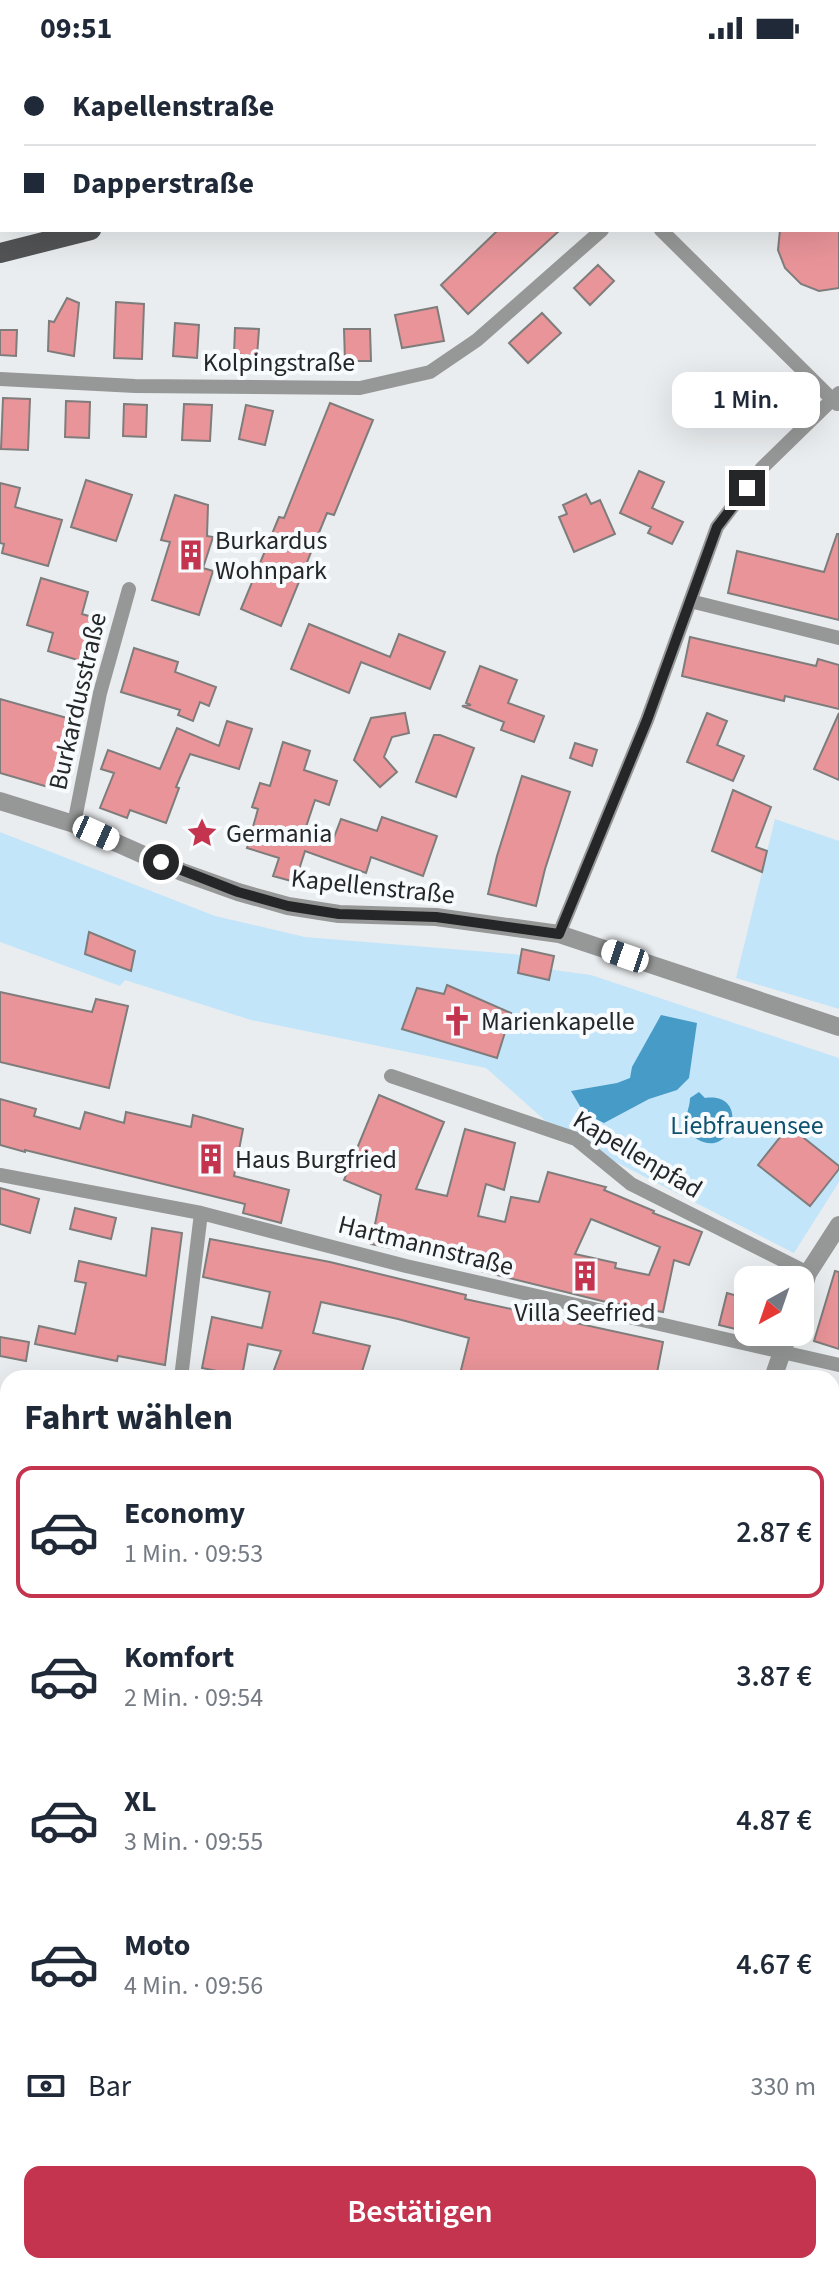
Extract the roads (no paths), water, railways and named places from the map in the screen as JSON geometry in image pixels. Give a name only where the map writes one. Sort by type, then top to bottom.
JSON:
[{"type":"main road","points":[[0,253],[83,232]]},
{"type":"street","name":"Kolpingstraße","points":[[0,379],[135,386],[360,388],[430,372],[477,340],[600,232]]},
{"type":"street","points":[[559,934],[647,720],[717,527],[762,468],[808,421],[837,399],[663,232]]},
{"type":"street","name":"Burkardusstraße","points":[[74,824],[100,693],[129,589]]},
{"type":"street","points":[[690,601],[839,638]]},
{"type":"street","name":"Kapellenstraße","points":[[0,801],[74,824],[182,872],[288,906],[339,914],[436,917],[559,934],[839,1027]]},
{"type":"street","name":"Kapellenpfad","points":[[391,1076],[576,1139],[631,1184],[794,1266]]},
{"type":"street","name":"Hartmannstraße","points":[[0,1175],[201,1213],[406,1266],[839,1365]]},
{"type":"street","points":[[182,1370],[201,1213]]},
{"type":"street","points":[[813,1266],[839,1225]]},
{"type":"street","points":[[776,1370],[784,1346]]},
{"type":"water","name":"Liebfrauensee","points":[[661,1015],[697,1023],[689,1078],[677,1090],[649,1099],[604,1123],[584,1113],[571,1091],[630,1078],[632,1067]]},
{"type":"water","points":[[699,1092],[705,1098],[719,1099],[728,1105],[732,1114],[732,1124],[720,1141],[710,1143],[695,1138],[689,1131],[687,1117],[690,1098]]},
{"type":"place","name":"Burkardus Wohnpark","points":[[191,555]]},
{"type":"place","name":"Germania","points":[[202,833]]},
{"type":"place","name":"Marienkapelle","points":[[457,1021]]},
{"type":"place","name":"Haus Burgfried","points":[[211,1159]]},
{"type":"place","name":"Villa Seefried","points":[[585,1276]]}]
